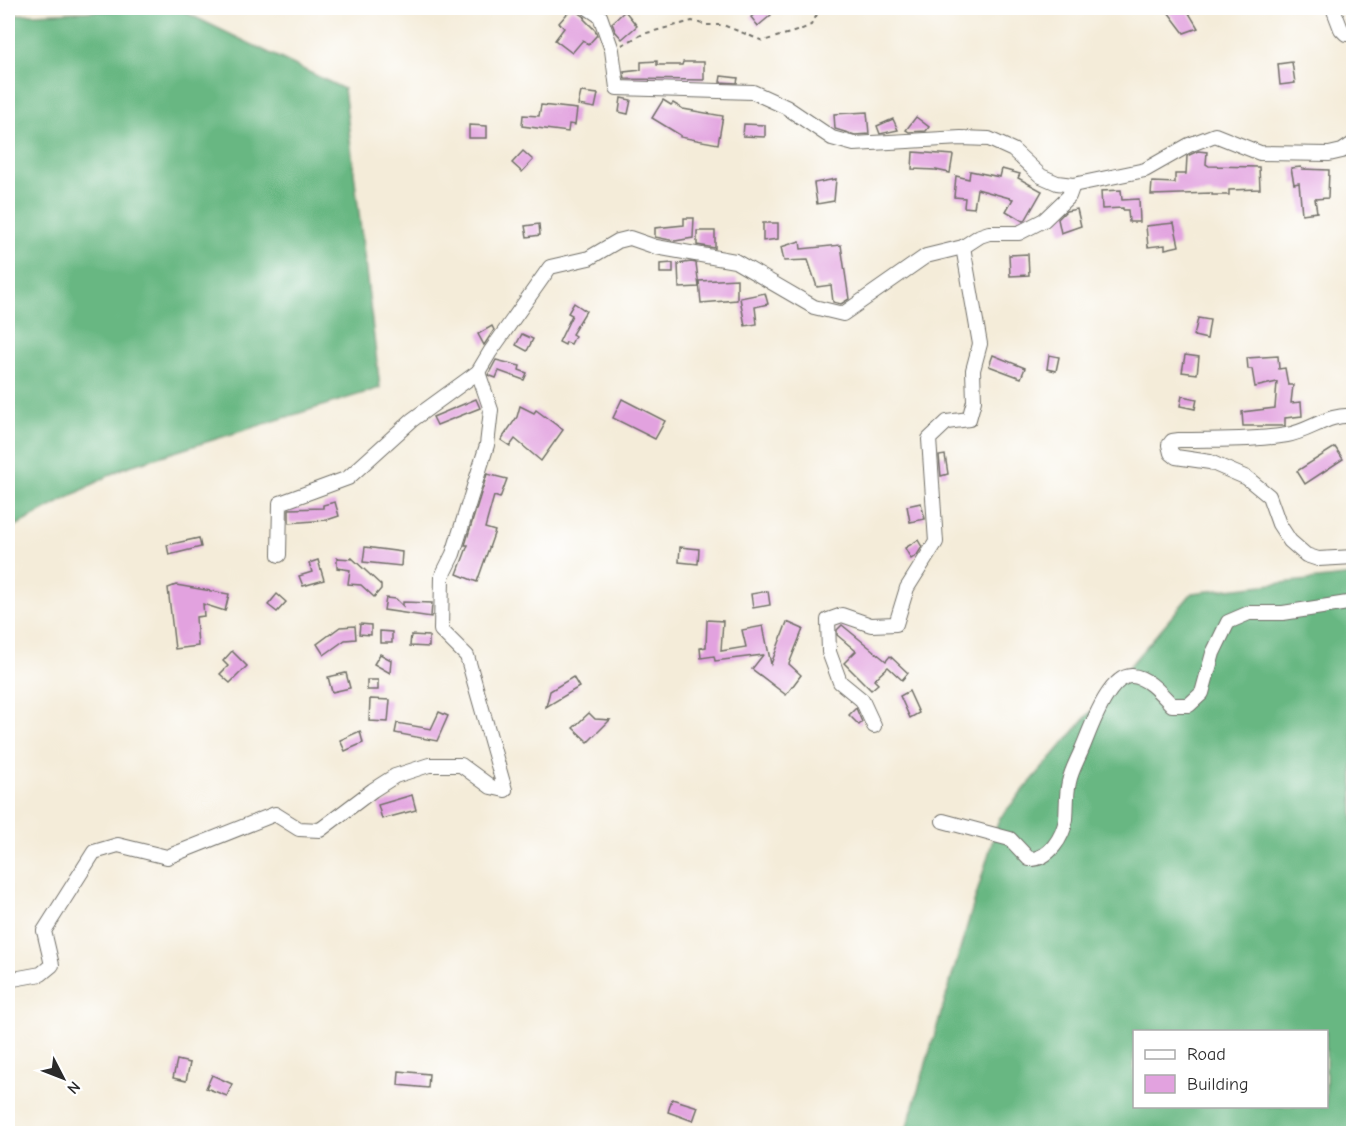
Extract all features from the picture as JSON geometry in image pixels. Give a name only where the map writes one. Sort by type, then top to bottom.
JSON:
[{"type":"street","points":[[588,8],[600,16],[612,50],[617,88],[753,92],[786,107],[832,138],[854,144],[961,138],[989,140],[1013,150],[1041,176],[1057,183],[1073,185],[1145,170],[1189,145],[1215,135],[1260,153],[1329,154],[1342,151],[1353,143]]},
{"type":"street","points":[[1334,8],[1341,29],[1346,34],[1353,34]]},
{"type":"street","points":[[279,555],[280,502],[348,478],[411,420],[478,372],[550,267],[589,258],[618,241],[630,238],[656,247],[735,261],[814,307],[843,315],[926,256],[963,247],[989,233],[1019,233],[1044,220],[1069,196],[1073,185]]},
{"type":"street","points":[[874,726],[862,700],[840,682],[829,652],[828,620],[842,615],[871,625],[896,624],[907,588],[936,542],[929,439],[947,422],[969,419],[974,401],[973,370],[980,344],[963,247]]},
{"type":"street","points":[[8,980],[41,974],[52,965],[44,931],[94,852],[118,845],[167,857],[275,814],[299,830],[320,830],[395,776],[429,765],[461,765],[491,787],[505,790],[467,656],[441,630],[442,576],[453,554],[487,445],[490,411],[478,372]]},
{"type":"street","points":[[1353,416],[1332,417],[1288,435],[1179,440],[1172,441],[1169,445],[1171,453],[1176,457],[1210,462],[1247,478],[1269,496],[1279,524],[1290,541],[1306,555],[1318,559],[1353,557]]},
{"type":"street","points":[[944,821],[1010,839],[1029,859],[1038,859],[1051,851],[1066,822],[1069,781],[1102,703],[1122,679],[1132,676],[1140,678],[1150,684],[1172,705],[1189,705],[1202,693],[1213,653],[1228,622],[1249,613],[1283,613],[1353,602]]},
{"type":"path","points":[[612,50],[643,34],[692,21],[723,26],[763,41],[811,25],[821,8]]},
{"type":"green space","points":[[176,8],[344,89],[380,388],[123,468],[8,530],[8,15]]},
{"type":"green space","points":[[1353,575],[1353,1133],[905,1134],[999,819],[1192,593]]},
{"type":"building","points":[[572,8],[585,17],[584,19],[597,35],[588,45],[583,40],[572,53],[555,40],[564,28],[559,23]]},
{"type":"building","points":[[762,8],[771,15],[758,26],[751,17]]},
{"type":"building","points":[[1165,8],[1186,8],[1198,28],[1184,33]]},
{"type":"building","points":[[625,11],[637,26],[622,39],[612,23]]},
{"type":"building","points":[[657,61],[657,65],[704,62],[704,80],[625,79],[624,72],[641,70],[641,62]]},
{"type":"building","points":[[1292,62],[1295,83],[1280,85],[1278,64]]},
{"type":"building","points":[[721,76],[738,78],[737,83],[720,82]]},
{"type":"building","points":[[581,92],[598,94],[595,108],[578,105]]},
{"type":"building","points":[[621,98],[631,100],[628,114],[619,112]]},
{"type":"building","points":[[663,100],[683,109],[723,116],[718,144],[680,137],[652,118]]},
{"type":"building","points":[[541,105],[577,109],[575,125],[569,124],[568,132],[522,126],[523,115],[539,116]]},
{"type":"building","points":[[867,112],[869,134],[855,135],[835,129],[834,114]]},
{"type":"building","points":[[916,117],[929,127],[926,131],[909,132],[906,130]]},
{"type":"building","points":[[893,119],[898,130],[880,134],[877,126]]},
{"type":"building","points":[[744,124],[765,125],[765,137],[743,136]]},
{"type":"building","points":[[469,125],[487,126],[487,138],[469,138]]},
{"type":"building","points":[[523,151],[533,160],[522,172],[512,163]]},
{"type":"building","points":[[1198,151],[1207,152],[1206,164],[1209,166],[1259,167],[1260,189],[1229,190],[1229,195],[1212,195],[1212,193],[1151,195],[1152,182],[1175,183],[1175,174],[1186,174],[1187,156]]},
{"type":"building","points":[[913,152],[953,155],[950,173],[912,169]]},
{"type":"building","points":[[1301,167],[1302,169],[1329,170],[1328,198],[1315,199],[1317,212],[1302,214],[1299,183],[1294,184],[1291,168]]},
{"type":"building","points":[[1002,169],[1020,174],[1018,178],[1042,191],[1023,221],[1006,211],[1013,199],[977,189],[974,208],[964,207],[965,198],[954,197],[956,176],[969,179],[970,171],[1000,177]]},
{"type":"building","points":[[836,179],[834,201],[817,204],[814,183]]},
{"type":"building","points":[[1121,190],[1122,200],[1139,199],[1140,222],[1129,222],[1128,210],[1123,210],[1123,208],[1102,209],[1101,191]]},
{"type":"building","points":[[1077,209],[1081,226],[1061,233],[1058,219],[1066,211]]},
{"type":"building","points":[[684,218],[694,218],[693,238],[675,241],[655,237],[655,228],[684,225]]},
{"type":"building","points":[[763,223],[778,223],[778,239],[763,241]]},
{"type":"building","points":[[1174,223],[1179,246],[1165,249],[1165,245],[1148,247],[1146,226]]},
{"type":"building","points":[[539,224],[540,235],[527,237],[525,226]]},
{"type":"building","points":[[697,231],[715,231],[715,248],[697,245]]},
{"type":"building","points":[[800,241],[801,249],[841,245],[849,299],[841,304],[833,302],[831,285],[817,287],[808,260],[784,261],[781,247]]},
{"type":"building","points":[[1028,254],[1029,275],[1010,276],[1009,255]]},
{"type":"building","points":[[673,263],[673,273],[660,273],[660,264]]},
{"type":"building","points":[[696,263],[699,287],[679,288],[678,264]]},
{"type":"building","points":[[737,279],[737,300],[701,303],[699,281]]},
{"type":"building","points":[[765,293],[768,304],[755,307],[757,324],[745,326],[740,298]]},
{"type":"building","points":[[574,303],[586,311],[572,334],[575,336],[571,344],[566,342],[565,345],[559,342],[572,315],[568,313]]},
{"type":"building","points":[[1198,318],[1210,320],[1207,339],[1194,336]]},
{"type":"building","points":[[492,326],[494,330],[484,345],[478,334]]},
{"type":"building","points":[[522,334],[533,339],[527,351],[516,345]]},
{"type":"building","points":[[993,355],[1025,368],[1021,378],[989,366]]},
{"type":"building","points":[[1049,355],[1059,357],[1056,371],[1047,369]]},
{"type":"building","points":[[1185,355],[1199,357],[1197,374],[1182,372]]},
{"type":"building","points":[[1278,356],[1279,369],[1285,368],[1288,385],[1293,385],[1291,403],[1301,402],[1302,416],[1285,418],[1285,426],[1243,426],[1242,412],[1275,408],[1277,382],[1255,387],[1252,369],[1248,369],[1247,358]]},
{"type":"building","points":[[496,360],[520,366],[519,370],[527,373],[524,380],[499,371],[496,378],[488,375]]},
{"type":"building","points":[[1182,396],[1197,399],[1195,409],[1180,406]]},
{"type":"building","points":[[476,399],[480,408],[437,425],[433,417]]},
{"type":"building","points":[[622,399],[665,421],[655,439],[613,418]]},
{"type":"building","points":[[520,406],[534,413],[536,410],[563,430],[541,461],[515,439],[510,446],[501,440],[517,417]]},
{"type":"building","points":[[1335,447],[1343,459],[1305,484],[1297,471]]},
{"type":"building","points":[[945,455],[948,474],[941,476],[939,456]]},
{"type":"building","points":[[487,474],[507,479],[500,498],[494,496],[485,528],[495,531],[477,582],[457,574],[468,545],[465,545]]},
{"type":"building","points":[[335,502],[339,516],[327,520],[289,523],[289,509],[323,508],[323,505]]},
{"type":"building","points":[[921,503],[925,519],[910,522],[907,506]]},
{"type":"building","points":[[199,538],[201,547],[169,555],[167,545]]},
{"type":"building","points":[[918,540],[922,547],[911,559],[905,548]]},
{"type":"building","points":[[365,547],[402,552],[401,566],[363,562]]},
{"type":"building","points":[[680,547],[699,549],[698,564],[679,562]]},
{"type":"building","points":[[337,558],[352,558],[381,585],[381,589],[374,597],[361,585],[348,584],[350,570],[337,568]]},
{"type":"building","points":[[318,560],[324,580],[303,586],[299,576],[312,572],[309,563]]},
{"type":"building","points":[[176,585],[229,594],[225,611],[203,604],[204,616],[196,617],[198,646],[175,649],[168,588]]},
{"type":"building","points":[[768,591],[770,605],[753,608],[751,594]]},
{"type":"building","points":[[277,594],[286,602],[277,612],[268,605]]},
{"type":"building","points":[[386,598],[396,599],[403,606],[403,602],[432,603],[431,617],[384,610]]},
{"type":"building","points":[[707,620],[723,621],[721,651],[746,647],[742,630],[763,626],[771,664],[787,622],[803,629],[789,664],[801,675],[786,695],[752,669],[763,655],[715,661],[714,656],[701,658],[700,648],[706,647]]},
{"type":"building","points":[[360,624],[371,625],[371,635],[359,634]]},
{"type":"building","points":[[842,625],[886,661],[890,656],[908,673],[902,680],[888,667],[874,680],[878,684],[871,690],[844,663],[856,651],[837,635],[837,630]]},
{"type":"building","points":[[355,626],[356,639],[345,640],[324,655],[317,644],[340,627]]},
{"type":"building","points":[[380,631],[392,632],[392,643],[380,643]]},
{"type":"building","points":[[411,635],[429,636],[429,647],[410,646]]},
{"type":"building","points":[[232,651],[247,666],[230,683],[220,674],[228,666],[223,661]]},
{"type":"building","points":[[380,654],[391,660],[390,673],[374,664]]},
{"type":"building","points":[[346,673],[350,688],[332,692],[328,677]]},
{"type":"building","points":[[573,677],[579,687],[546,707],[550,691]]},
{"type":"building","points":[[367,680],[378,680],[378,690],[367,690]]},
{"type":"building","points":[[909,691],[919,713],[910,718],[900,696]]},
{"type":"building","points":[[370,699],[390,700],[388,722],[369,721]]},
{"type":"building","points":[[856,708],[862,722],[859,725],[849,715]]},
{"type":"building","points":[[439,712],[448,716],[437,741],[395,733],[397,723],[431,729]]},
{"type":"building","points":[[589,713],[595,719],[610,720],[588,742],[573,728]]},
{"type":"building","points":[[360,731],[363,743],[345,751],[340,740]]},
{"type":"building","points":[[412,795],[416,810],[382,819],[378,805]]},
{"type":"building","points":[[177,1060],[190,1063],[186,1081],[173,1078]]},
{"type":"building","points":[[399,1071],[429,1074],[428,1088],[398,1085]]},
{"type":"building","points":[[212,1075],[232,1084],[227,1096],[206,1088]]},
{"type":"building","points":[[672,1099],[698,1107],[693,1121],[668,1112]]}]
